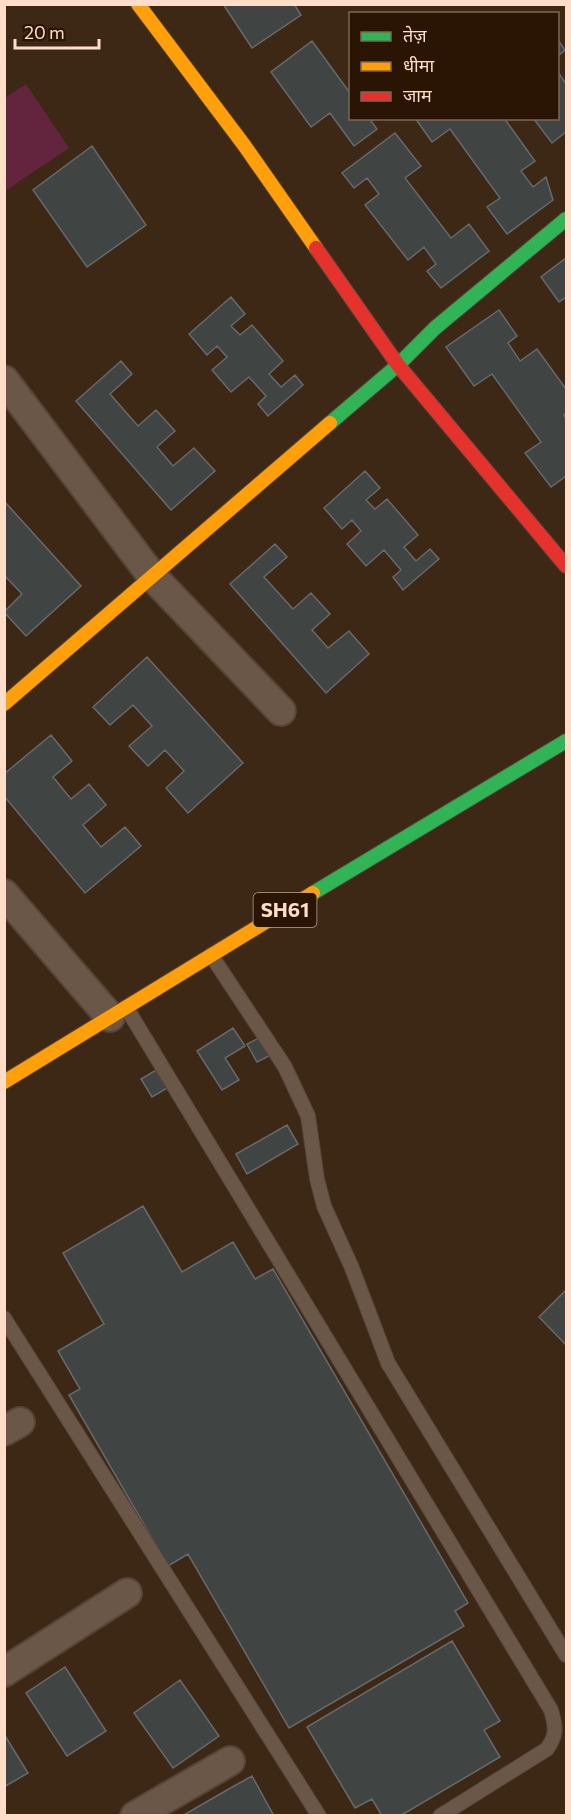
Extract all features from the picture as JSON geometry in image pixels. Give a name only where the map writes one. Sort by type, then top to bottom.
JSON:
[{"type":"street","points":[[138,4],[244,145],[398,365],[567,566]]},
{"type":"street","points":[[4,704],[398,365],[435,328],[567,219]]},
{"type":"street","points":[[4,380],[152,576],[281,711]]},
{"type":"street","name":"SH61","points":[[4,1082],[567,741]]},
{"type":"street","points":[[4,894],[118,1012]]},
{"type":"street","points":[[4,1672],[127,1593]]},
{"type":"street","points":[[135,1815],[230,1761]]},
{"type":"lane","points":[[211,955],[285,1067],[308,1116],[317,1179],[324,1206],[352,1268],[388,1363],[567,1655]]},
{"type":"lane","points":[[118,1012],[551,1710],[556,1728],[554,1739],[547,1749],[440,1815]]},
{"type":"lane","points":[[4,1318],[319,1815]]},
{"type":"shaded area","points":[[26,84],[69,148],[5,191],[5,98]]},
{"type":"building","points":[[223,4],[294,4],[301,15],[252,48]]},
{"type":"building","points":[[312,41],[349,92],[349,120],[370,120],[377,129],[354,146],[330,113],[311,127],[271,72]]},
{"type":"building","points":[[559,41],[565,50],[559,55]]},
{"type":"building","points":[[559,74],[566,84],[566,132],[552,143],[535,120],[559,120]]},
{"type":"building","points":[[416,120],[505,120],[535,161],[521,171],[533,187],[546,177],[553,200],[507,234],[487,207],[500,198],[450,129],[432,142]]},
{"type":"building","points":[[395,133],[421,166],[405,178],[451,238],[469,224],[489,251],[441,288],[427,271],[436,264],[424,247],[408,260],[365,205],[379,194],[367,178],[354,188],[342,173]]},
{"type":"building","points":[[92,146],[146,225],[87,267],[33,190]]},
{"type":"building","points":[[566,258],[566,297],[559,302],[541,277]]},
{"type":"building","points":[[231,297],[245,314],[231,326],[240,335],[252,325],[283,361],[269,374],[281,387],[295,375],[303,385],[268,416],[258,404],[266,396],[249,377],[231,392],[212,370],[227,357],[217,346],[207,355],[189,334]]},
{"type":"building","points":[[499,310],[517,336],[508,343],[520,361],[537,349],[566,389],[566,413],[564,415],[566,419],[566,476],[551,487],[525,453],[541,442],[492,374],[474,386],[446,347]]},
{"type":"building","points":[[121,361],[132,374],[110,394],[138,426],[156,410],[175,431],[157,447],[173,466],[194,448],[215,471],[171,510],[76,401]]},
{"type":"building","points":[[365,471],[380,488],[366,500],[375,509],[387,499],[418,535],[404,547],[416,561],[430,549],[439,559],[403,590],[393,577],[401,570],[384,550],[366,566],[347,544],[361,531],[352,520],[342,529],[324,508]]},
{"type":"building","points":[[4,501],[81,586],[26,636],[4,612],[22,594],[4,575]]},
{"type":"building","points":[[275,544],[287,557],[264,577],[293,609],[311,593],[330,614],[312,630],[328,648],[349,631],[369,654],[326,693],[230,584]]},
{"type":"building","points":[[147,657],[243,763],[188,813],[166,788],[184,771],[165,750],[148,766],[129,746],[152,726],[133,705],[110,725],[93,707]]},
{"type":"building","points":[[51,735],[72,761],[53,777],[71,799],[89,784],[106,805],[83,825],[101,847],[125,827],[141,846],[85,893],[4,796],[4,774]]},
{"type":"building","points":[[233,1028],[245,1046],[225,1058],[239,1080],[222,1090],[197,1051]]},
{"type":"building","points":[[263,1036],[273,1054],[257,1062],[247,1044]]},
{"type":"building","points":[[158,1069],[169,1087],[152,1097],[141,1079]]},
{"type":"building","points":[[287,1125],[298,1144],[247,1174],[236,1154]]},
{"type":"building","points":[[143,1206],[182,1272],[233,1242],[255,1279],[273,1269],[468,1603],[455,1611],[464,1626],[289,1728],[188,1554],[168,1566],[69,1395],[80,1389],[58,1351],[104,1324],[63,1253]]},
{"type":"building","points":[[566,1290],[566,1345],[539,1317]]},
{"type":"building","points":[[452,1641],[500,1721],[484,1730],[500,1757],[400,1816],[382,1816],[372,1799],[355,1808],[307,1727]]},
{"type":"building","points":[[65,1667],[106,1731],[67,1756],[26,1693]]},
{"type":"building","points":[[180,1680],[219,1736],[173,1768],[134,1713]]},
{"type":"building","points":[[4,1734],[28,1773],[4,1787]]},
{"type":"building","points":[[252,1776],[274,1816],[182,1816],[227,1790]]},
{"type":"traffic: fast","points":[[330,423],[398,365],[435,328],[566,219]]},
{"type":"traffic: fast","points":[[313,893],[566,741]]},
{"type":"traffic: slow","points":[[138,4],[244,145],[316,248]]},
{"type":"traffic: slow","points":[[4,704],[330,423]]},
{"type":"traffic: slow","points":[[4,1082],[313,893]]},
{"type":"traffic: jam","points":[[316,248],[398,365],[566,566]]}]
